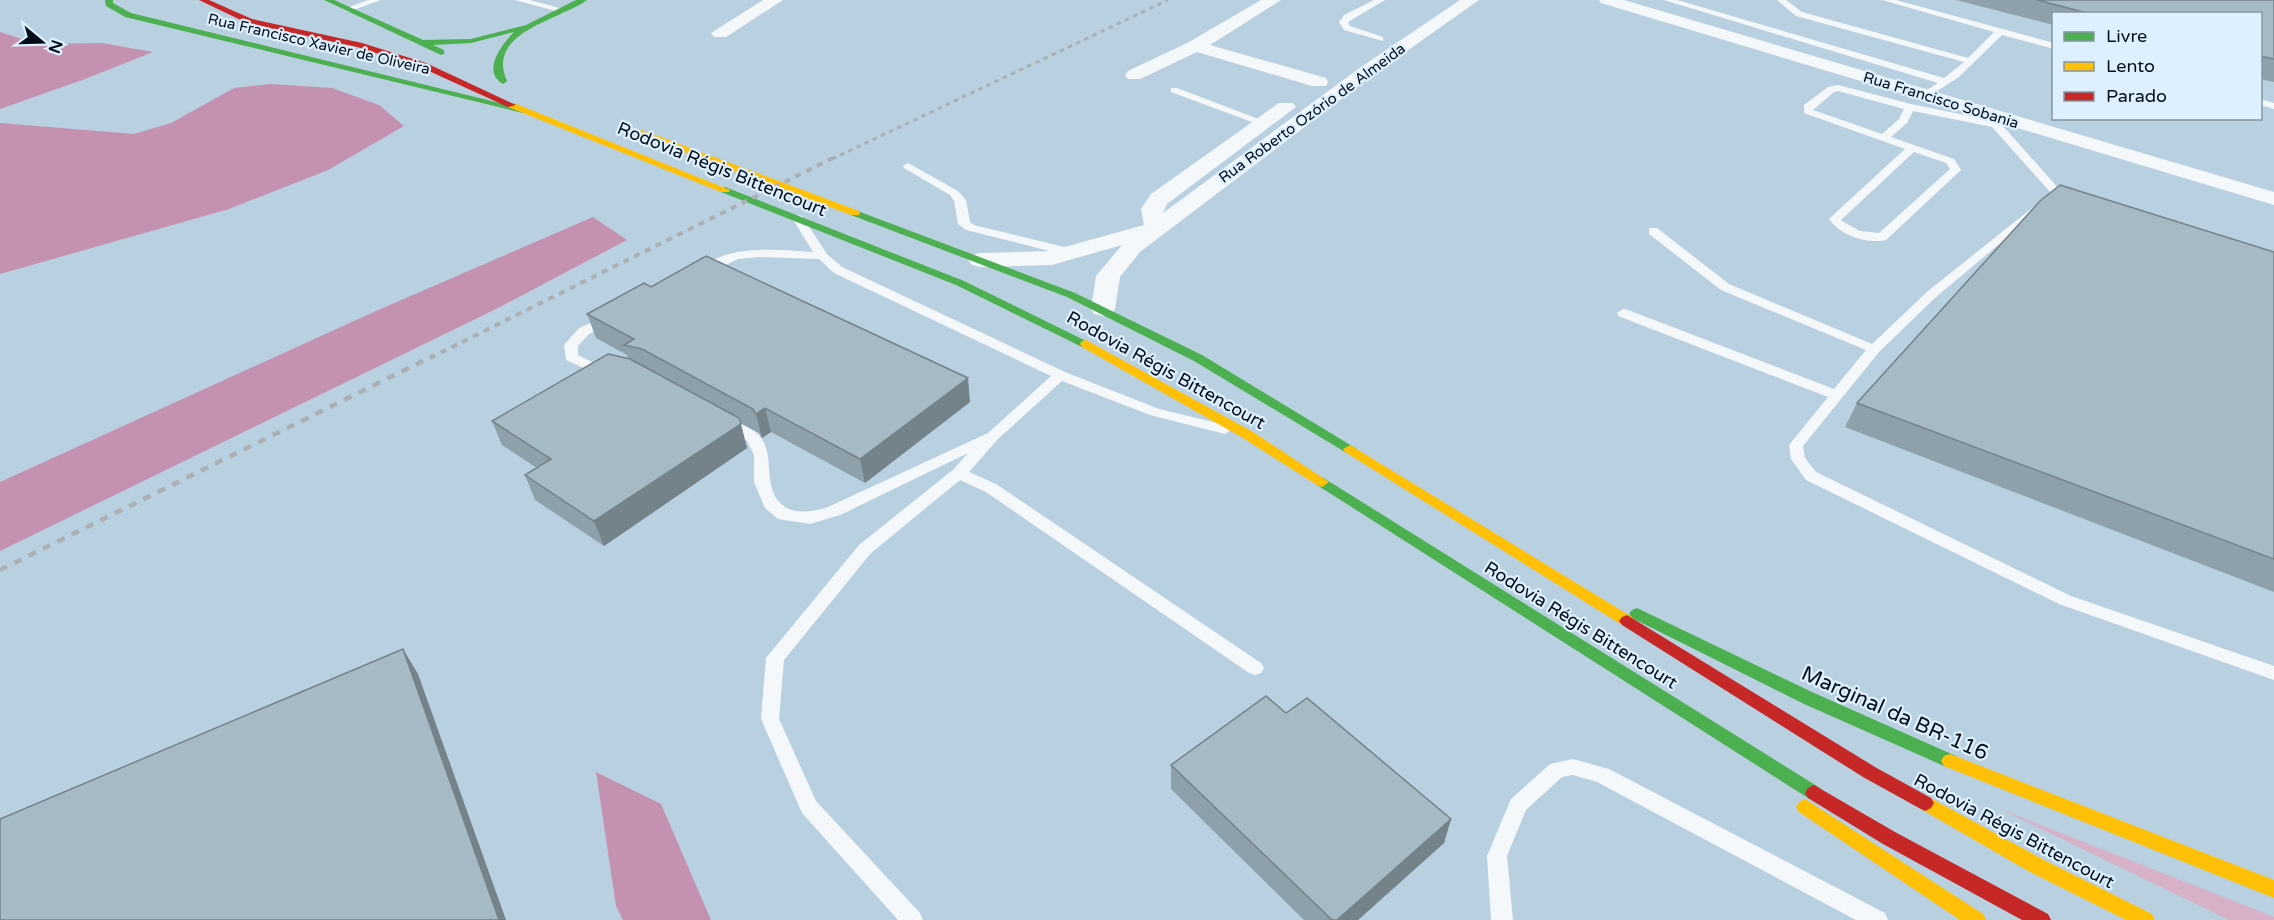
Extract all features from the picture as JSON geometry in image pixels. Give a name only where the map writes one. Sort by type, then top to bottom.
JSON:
[{"type":"main road","name":"Rodovia Régis Bittencourt","points":[[203,0],[250,21],[359,45],[403,58],[523,111],[960,283],[1026,313],[1133,369],[1248,435],[1791,779],[1889,838],[2041,920]]},
{"type":"main road","points":[[328,0],[453,57]]},
{"type":"main road","points":[[483,71],[508,83],[497,71],[498,56],[511,39],[533,24],[583,0]]},
{"type":"main road","name":"Rua Francisco Xavier de Oliveira","points":[[109,2],[128,15],[339,64],[523,111]]},
{"type":"main road","points":[[422,43],[479,39],[533,24]]},
{"type":"main road","name":"Rodovia Régis Bittencourt","points":[[624,126],[980,260],[1103,309],[1189,353],[1242,383],[1878,777],[2037,866],[2145,920]]},
{"type":"main road","name":"Marginal da BR-116","points":[[1509,550],[1807,698],[1910,744],[2014,788],[2274,889]]},
{"type":"main road","points":[[1568,639],[1772,783]]},
{"type":"main road","points":[[1792,797],[1840,832],[1976,920]]},
{"type":"street","points":[[720,33],[775,0]]},
{"type":"street","points":[[1134,75],[1195,46],[1273,0]]},
{"type":"street","name":"Rua Roberto Ozório de Almeida","points":[[1103,309],[1108,276],[1132,247],[1404,45],[1471,0]]},
{"type":"street","name":"Rua Francisco Sobania","points":[[1607,0],[1926,95],[1999,122],[2274,199]]},
{"type":"street","points":[[1363,51],[1399,26]]},
{"type":"street","points":[[1380,39],[1404,45]]},
{"type":"street","points":[[1195,46],[1319,82]]},
{"type":"street","points":[[1156,228],[1151,214],[1152,206],[1159,199],[1337,70]]},
{"type":"street","points":[[1264,123],[1286,131]]},
{"type":"street","name":"Rua Roberto Ozório de Almeida","points":[[980,260],[1030,260],[1073,253],[1156,228]]},
{"type":"lane","points":[[348,9],[377,0]]},
{"type":"lane","points":[[519,0],[563,10]]},
{"type":"lane","points":[[1380,39],[1347,28],[1343,22],[1347,16],[1381,0]]},
{"type":"lane","points":[[1668,0],[1946,82]]},
{"type":"lane","points":[[1781,0],[1799,14],[1970,61]]},
{"type":"lane","points":[[1886,0],[2052,45]]},
{"type":"lane","points":[[1926,95],[1946,82],[2000,32]]},
{"type":"lane","points":[[1913,148],[1835,219],[1836,223],[1864,236],[1882,237],[1956,170],[1950,161],[1913,148],[1884,138],[1814,115],[1808,111],[1808,107],[1831,89],[1838,88],[1910,107],[1999,122],[2056,192],[2089,203]]},
{"type":"lane","points":[[1174,90],[1264,123]]},
{"type":"lane","points":[[1884,138],[1903,121],[1910,107]]},
{"type":"lane","points":[[908,166],[954,193],[960,200],[964,224],[970,228],[1073,253]]},
{"type":"lane","points":[[2056,192],[1932,294],[1874,349],[1796,445],[1798,459],[1811,476],[2065,600],[2274,674]]},
{"type":"lane","points":[[798,218],[822,256],[838,270],[1060,375],[1155,412],[1248,435]]},
{"type":"lane","points":[[1653,231],[1725,286],[1783,313],[1874,349]]},
{"type":"lane","points":[[695,276],[735,256],[759,253],[822,256]]},
{"type":"lane","points":[[621,373],[587,365],[571,357],[571,345],[584,332],[625,311]]},
{"type":"lane","points":[[1623,313],[1836,395]]},
{"type":"lane","points":[[912,920],[809,807],[770,719],[775,658],[865,549],[959,472],[993,436],[1060,375]]},
{"type":"lane","points":[[713,416],[753,438],[761,455],[762,482],[771,504],[784,515],[810,519],[834,511],[993,436]]},
{"type":"lane","points":[[959,472],[991,488],[1255,668]]},
{"type":"lane","points":[[1502,920],[1497,856],[1518,805],[1557,770],[1573,767],[1602,775],[1876,920]]},
{"type":"shaded area","points":[[0,32],[37,44],[102,43],[153,52],[0,109]]},
{"type":"shaded area","points":[[271,84],[332,88],[379,105],[404,126],[328,170],[229,209],[0,274],[0,123],[134,134],[171,123],[234,88]]},
{"type":"shaded area","points":[[593,217],[627,240],[496,309],[0,551],[0,482],[376,311]]},
{"type":"shaded area","points":[[596,772],[661,804],[711,920],[623,920],[616,906]]},
{"type":"shaded area","points":[[1998,808],[2274,917],[2274,920],[2229,920]]},
{"type":"building","points":[[2037,0],[2274,0],[2274,59],[2262,56],[2262,12],[2083,12]]},
{"type":"building","points":[[2060,185],[2274,252],[2274,559],[1857,403],[2040,201]]},
{"type":"building","points":[[706,256],[968,378],[860,459],[765,408],[756,414],[753,409],[642,349],[624,345],[634,339],[587,314],[644,283],[651,287]]},
{"type":"building","points":[[608,354],[630,359],[739,418],[741,424],[594,521],[525,475],[551,459],[492,421]]},
{"type":"building","points":[[403,649],[499,920],[0,920],[0,819]]},
{"type":"building","points":[[1266,696],[1286,713],[1307,698],[1451,819],[1337,920],[1332,920],[1171,765]]},
{"type":"railway","points":[[832,159],[1168,0]]},
{"type":"railway","points":[[430,358],[835,157]]},
{"type":"railway","points":[[0,570],[433,356]]},
{"type":"traffic: fast","points":[[109,0],[109,4],[128,15],[523,110]]},
{"type":"traffic: fast","points":[[328,0],[441,52]]},
{"type":"traffic: fast","points":[[503,81],[498,68],[499,56],[506,45],[530,25],[583,0]]},
{"type":"traffic: fast","points":[[422,43],[471,41],[526,27]]},
{"type":"traffic: fast","points":[[725,190],[960,283],[1086,344]]},
{"type":"traffic: fast","points":[[855,213],[1071,295],[1198,358],[1350,449]]},
{"type":"traffic: fast","points":[[1322,482],[1814,793]]},
{"type":"traffic: fast","points":[[1637,614],[1808,698],[1950,761]]},
{"type":"traffic: slow","points":[[511,105],[725,190]]},
{"type":"traffic: slow","points":[[642,133],[855,213]]},
{"type":"traffic: slow","points":[[1086,344],[1248,435],[1322,482]]},
{"type":"traffic: slow","points":[[1350,449],[1627,621]]},
{"type":"traffic: slow","points":[[1950,761],[2274,889]]},
{"type":"traffic: slow","points":[[1925,803],[2037,866],[2145,920]]},
{"type":"traffic: slow","points":[[1805,807],[1976,920]]},
{"type":"traffic: jam","points":[[203,0],[250,21],[359,45],[423,65],[511,105]]},
{"type":"traffic: jam","points":[[1627,621],[1869,772],[1925,803]]},
{"type":"traffic: jam","points":[[1814,793],[1889,838],[2041,920]]}]
